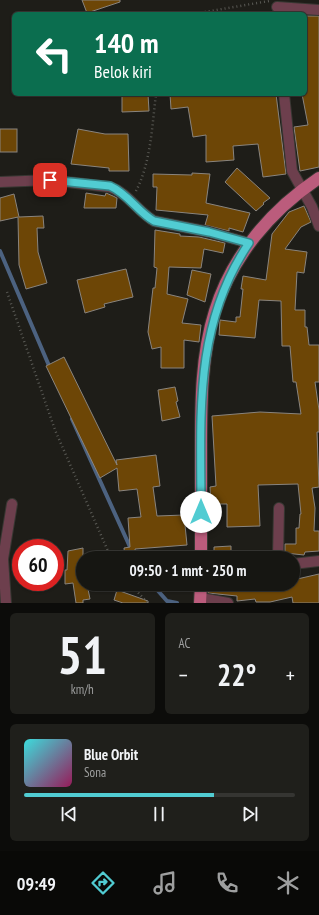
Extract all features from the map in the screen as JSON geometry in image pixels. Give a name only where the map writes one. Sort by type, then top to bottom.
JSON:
[{"type":"main road","points":[[201,551],[201,391],[208,342],[215,312],[223,289],[249,243],[302,190],[319,178]]},
{"type":"street","points":[[276,5],[319,10]]},
{"type":"street","points":[[284,96],[292,171],[312,207],[319,226]]},
{"type":"street","points":[[0,182],[50,180],[100,184],[115,188],[154,221],[209,232],[249,243]]},
{"type":"street","points":[[6,603],[3,559],[12,504]]},
{"type":"street","points":[[278,551],[279,508]]},
{"type":"street","points":[[300,563],[319,561]]},
{"type":"street","points":[[201,601],[228,603]]},
{"type":"path","points":[[212,12],[276,5]]},
{"type":"path","points":[[131,203],[144,169],[150,145],[156,96]]},
{"type":"path","points":[[7,292],[55,430],[108,551]]},
{"type":"path","points":[[137,591],[148,603]]},
{"type":"building","points":[[82,0],[120,0],[120,2],[87,12]]},
{"type":"building","points":[[307,16],[319,16],[319,167],[300,171],[294,127],[308,125],[302,96],[307,96]]},
{"type":"building","points":[[122,96],[148,96],[149,111],[122,112]]},
{"type":"building","points":[[170,96],[276,96],[286,174],[263,177],[258,144],[233,146],[234,160],[206,162],[206,135],[193,137],[188,107],[171,109]]},
{"type":"building","points":[[0,129],[17,129],[17,152],[0,152]]},
{"type":"building","points":[[78,129],[105,134],[128,134],[129,171],[109,171],[109,168],[71,164]]},
{"type":"building","points":[[237,168],[270,198],[256,211],[225,182]]},
{"type":"building","points":[[192,173],[210,174],[206,203],[250,213],[243,232],[229,228],[229,231],[205,225],[208,215],[156,210],[157,187],[153,187],[153,174],[192,175]]},
{"type":"building","points":[[86,193],[105,196],[106,193],[117,198],[116,208],[84,208]]},
{"type":"building","points":[[14,194],[19,217],[43,216],[44,228],[37,228],[38,252],[47,283],[26,289],[19,265],[18,217],[0,221],[0,198]]},
{"type":"building","points":[[304,206],[311,222],[301,227],[285,249],[307,252],[304,273],[297,272],[295,310],[305,310],[305,327],[307,327],[309,345],[319,345],[319,382],[315,382],[319,410],[319,432],[317,432],[319,487],[312,488],[315,508],[314,531],[319,531],[319,551],[305,552],[304,555],[300,555],[300,551],[285,551],[285,544],[296,544],[296,528],[299,528],[301,514],[298,484],[258,485],[260,526],[227,527],[227,504],[211,504],[210,487],[216,486],[212,416],[260,412],[301,414],[296,382],[293,382],[290,346],[282,346],[281,301],[259,300],[255,338],[219,335],[220,320],[236,322],[236,317],[240,317],[243,276],[266,280],[272,234],[289,212]]},
{"type":"building","points":[[155,230],[180,234],[180,236],[199,237],[225,243],[223,253],[204,249],[201,268],[169,267],[167,294],[188,299],[182,323],[201,325],[199,342],[184,340],[184,368],[161,368],[161,347],[152,349],[148,332],[157,268],[154,267]]},
{"type":"building","points":[[126,269],[133,297],[104,304],[105,307],[85,313],[77,280]]},
{"type":"building","points":[[192,270],[211,274],[205,302],[187,295]]},
{"type":"building","points":[[64,357],[117,465],[116,460],[156,455],[160,486],[153,487],[157,516],[184,515],[187,545],[124,551],[124,548],[130,547],[128,518],[141,517],[137,489],[119,491],[117,468],[100,478],[46,366]]},
{"type":"building","points":[[175,387],[178,401],[176,402],[180,417],[162,421],[158,390]]},
{"type":"building","points":[[231,546],[231,551],[214,551],[214,547]]},
{"type":"building","points":[[83,548],[83,551],[76,551],[76,591],[88,591],[90,599],[83,600],[83,603],[76,603],[73,583],[65,584],[65,570],[67,570],[68,551]]},
{"type":"building","points":[[319,574],[319,603],[293,603],[292,597],[270,602],[256,602],[255,599],[237,601],[237,596],[208,593],[208,591],[300,591],[300,578]]},
{"type":"building","points":[[117,591],[120,591],[148,601],[148,603],[123,603],[114,600]]},
{"type":"waterway","points":[[0,251],[50,368]]},
{"type":"waterway","points":[[72,419],[132,551]]},
{"type":"waterway","points":[[158,591],[167,601],[177,603]]},
{"type":"route","points":[[50,180],[110,186],[119,191],[148,218],[154,221],[209,232],[249,243],[223,289],[215,312],[210,335],[201,391],[201,512]]}]
